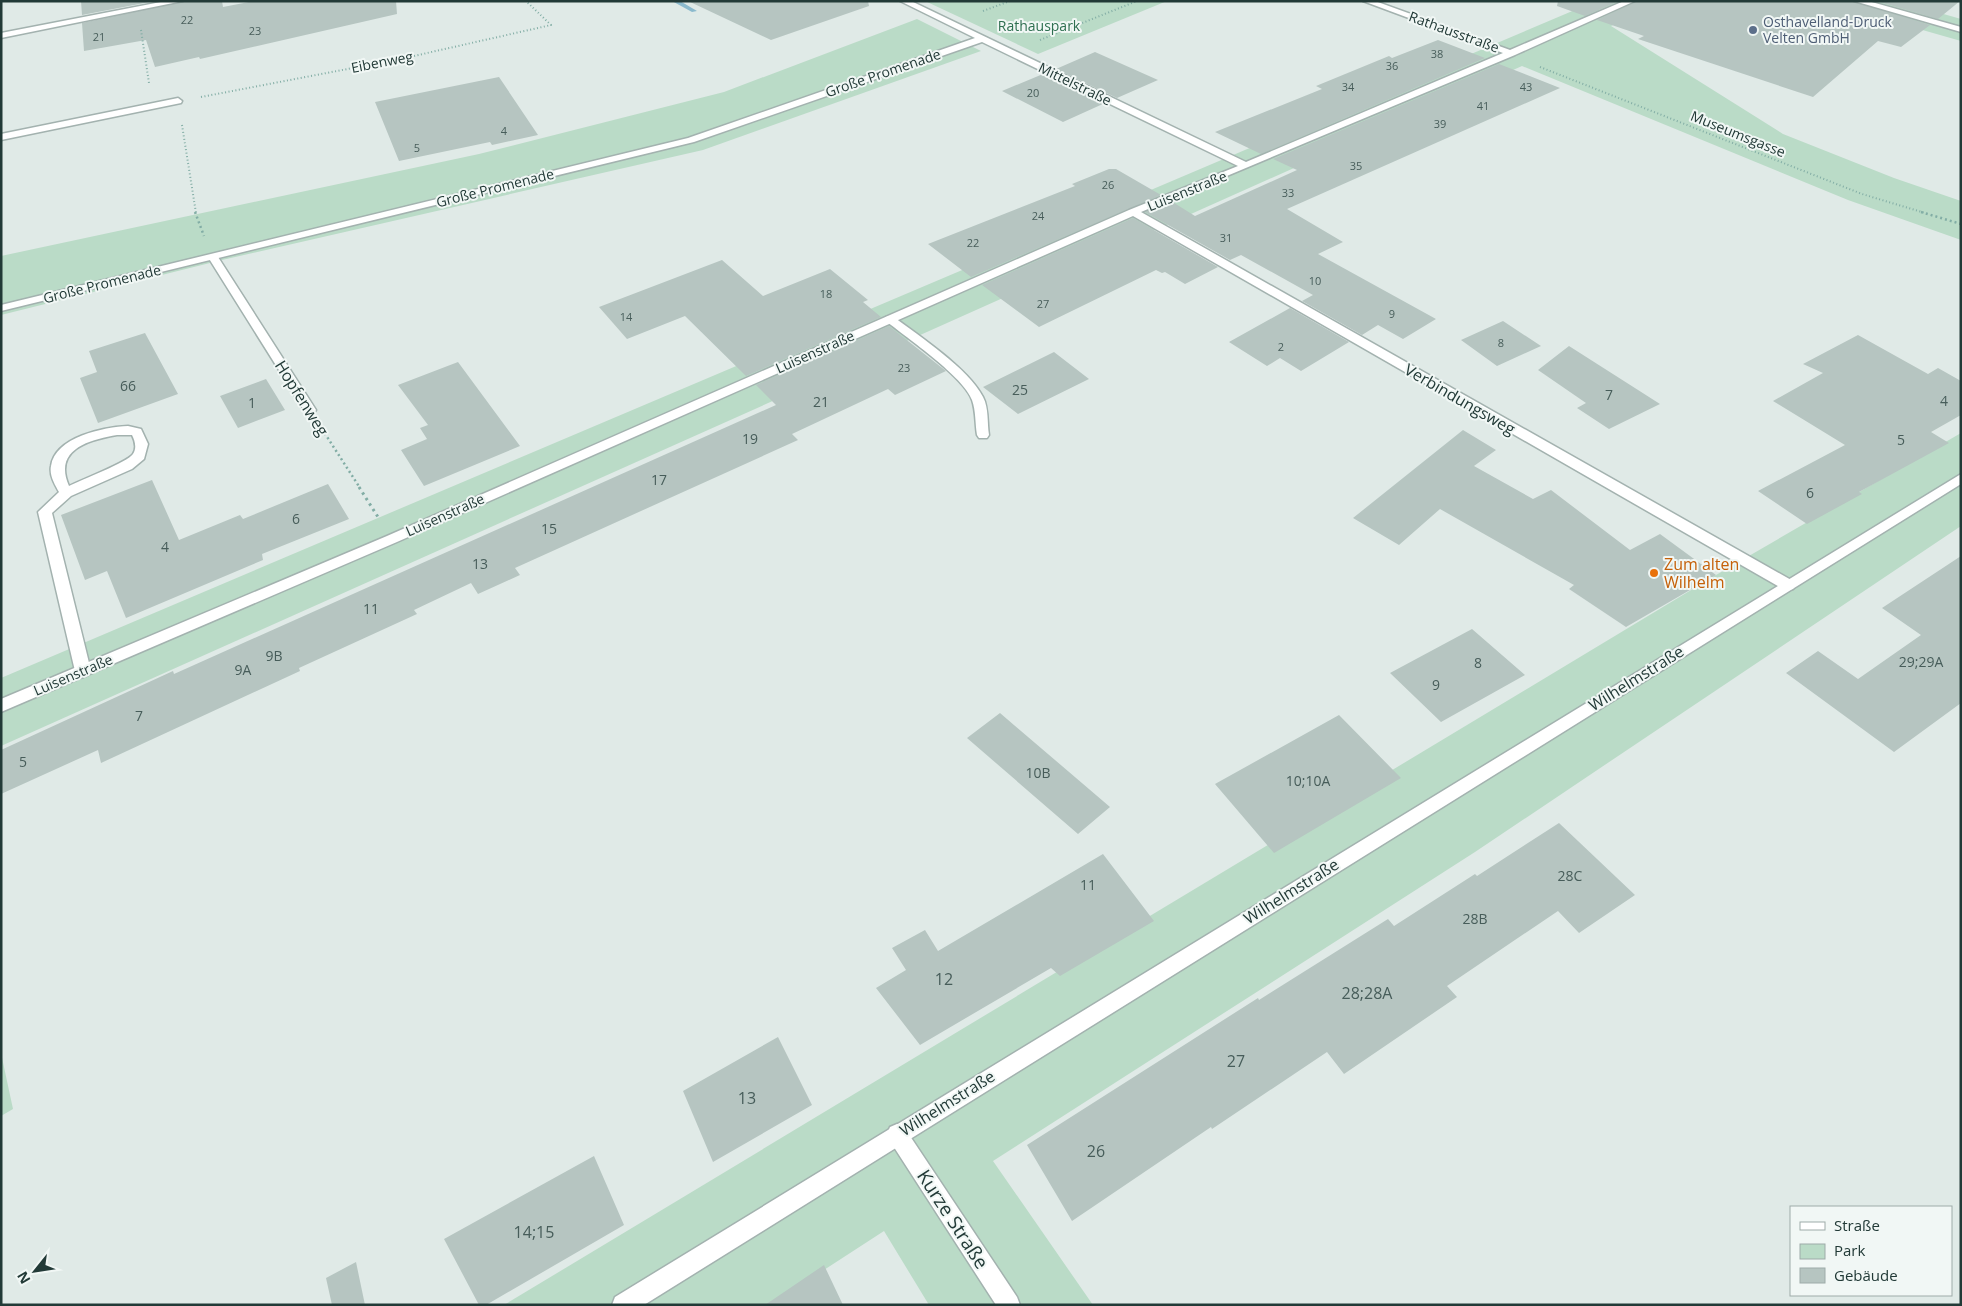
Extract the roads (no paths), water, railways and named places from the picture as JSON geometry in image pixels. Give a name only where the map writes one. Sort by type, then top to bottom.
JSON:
[{"type":"street","points":[[1,36],[179,1]]},
{"type":"street","name":"Mittelstraße","points":[[904,1],[1246,166]]},
{"type":"street","name":"Rathausstraße","points":[[1367,1],[1512,53]]},
{"type":"street","name":"Luisenstraße","points":[[1,706],[392,539],[1133,212],[1246,166],[1631,1]]},
{"type":"street","points":[[1858,1],[1961,30]]},
{"type":"street","name":"Große Promenade","points":[[1,308],[691,140],[981,39]]},
{"type":"street","points":[[1,137],[178,101]]},
{"type":"street","name":"Verbindungsweg","points":[[1133,212],[1788,585]]},
{"type":"street","name":"Hopfenweg","points":[[213,257],[310,410]]},
{"type":"street","points":[[890,319],[954,372],[972,390],[978,398],[983,435]]},
{"type":"street","points":[[66,493],[59,479],[57,466],[62,454],[90,437],[129,429],[137,432],[142,444],[139,456],[127,466],[102,475],[66,493],[45,512],[83,671]]},
{"type":"street","name":"Wilhelmstraße","points":[[623,1305],[1961,478]]},
{"type":"street","name":"Kurze Straße","points":[[897,1134],[1009,1305]]},
{"type":"waterway","points":[[675,1],[694,11]]},
{"type":"place","name":"Osthavelland-Druck Velten GmbH","points":[[1753,30]]},
{"type":"place","name":"Zum alten Wilhelm","points":[[1654,573]]},
{"type":"park label","name":"Rathauspark","points":[[1039,26]]}]
